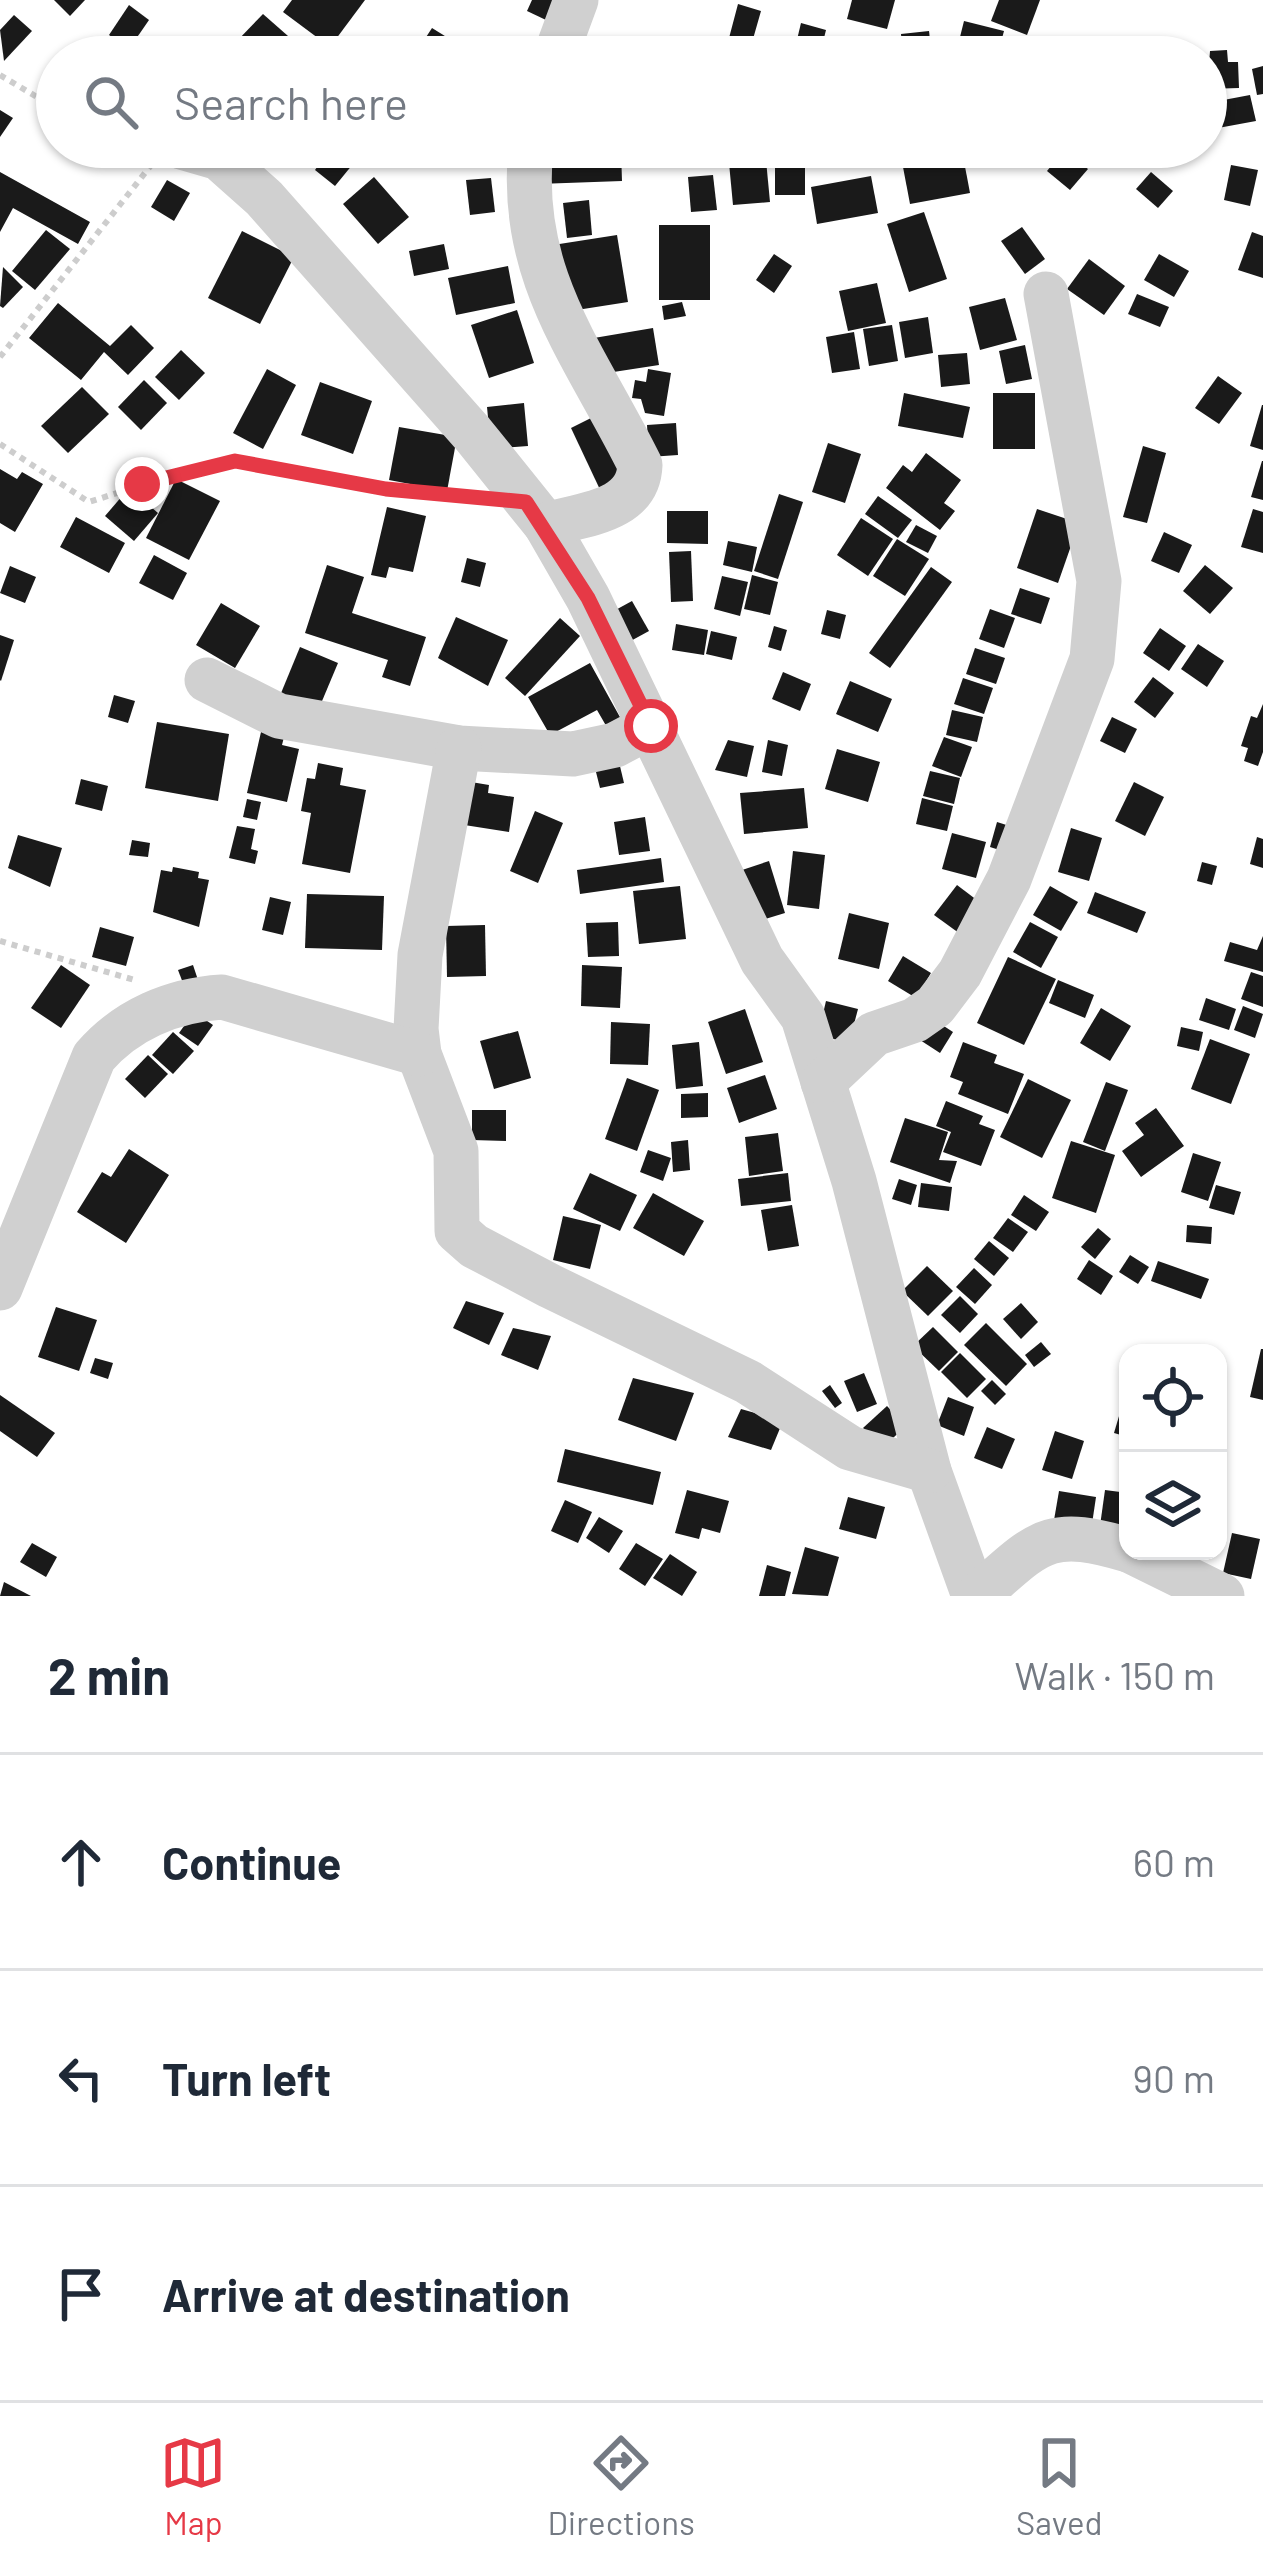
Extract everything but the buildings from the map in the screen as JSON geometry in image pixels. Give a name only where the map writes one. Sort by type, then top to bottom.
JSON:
[{"type":"street","points":[[563,36],[576,0]]},
{"type":"street","points":[[230,168],[265,198],[536,514],[651,726],[761,960],[803,1017],[929,1471],[975,1596],[1030,1552],[1066,1535],[1119,1548]]},
{"type":"street","points":[[532,168],[534,234],[546,289],[640,465],[639,482],[626,501],[536,514]]},
{"type":"street","points":[[823,1082],[874,1034],[915,1020],[935,1006],[960,973],[1009,879],[1092,659],[1099,581],[1046,294]]},
{"type":"street","points":[[207,680],[290,720],[459,748],[592,752],[651,726]]},
{"type":"street","points":[[459,748],[420,955],[419,1054],[453,1138],[458,1163],[453,1214],[464,1239],[748,1382],[850,1448],[929,1471]]},
{"type":"street","points":[[0,1288],[94,1057],[112,1037],[140,1020],[199,999],[249,1003],[419,1054]]},
{"type":"street","points":[[1149,1560],[1222,1596]]},
{"type":"path","points":[[0,75],[36,96]]},
{"type":"path","points":[[0,357],[149,168]]},
{"type":"path","points":[[0,444],[89,502],[213,462],[235,461],[536,514]]},
{"type":"path","points":[[0,941],[199,999]]},
{"type":"route","points":[[142,484],[213,462],[235,461],[386,489],[526,502],[546,525],[588,598],[651,726]]}]
